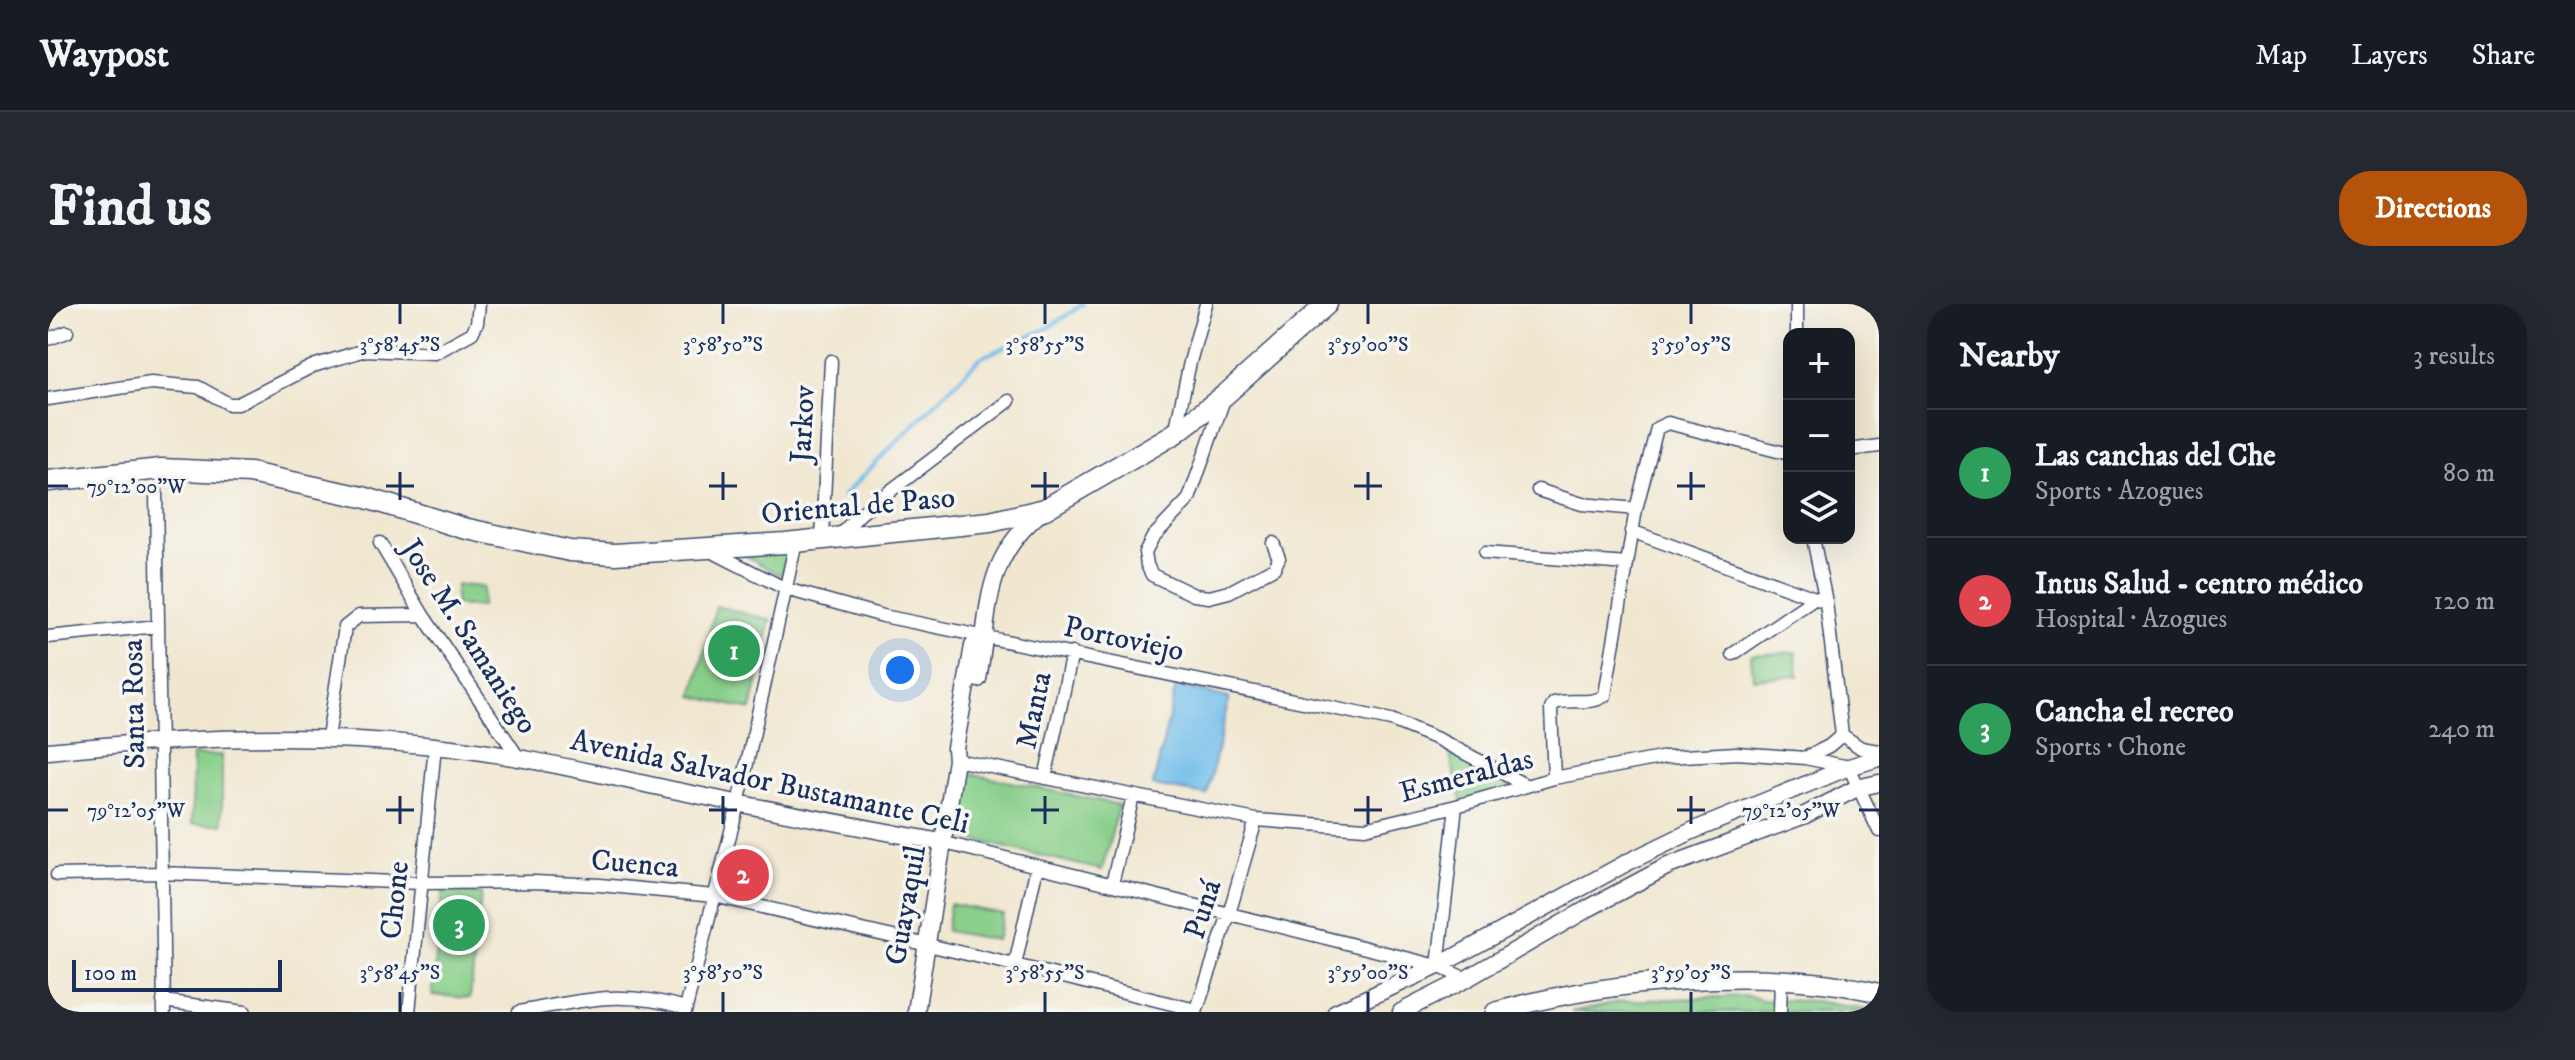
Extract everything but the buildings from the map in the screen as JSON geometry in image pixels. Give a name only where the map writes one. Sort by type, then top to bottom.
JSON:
[{"type":"highway","name":"Oriental de Paso","points":[[48,481],[161,469],[221,469],[363,497],[463,528],[570,551],[615,554],[796,542],[990,522],[1045,509],[1174,434],[1225,395],[1327,304]]},
{"type":"main road","name":"Guayaquil","points":[[916,1012],[956,760],[964,750],[984,648],[982,637],[990,592],[998,566],[1024,526],[1045,509]]},
{"type":"main road","name":"Avenida Salvador Bustamante Celi","points":[[48,751],[159,739],[328,738],[435,746],[518,757],[738,804],[945,843]]},
{"type":"main road","points":[[1336,1012],[1438,966],[1692,831],[1849,767],[1879,758]]},
{"type":"main road","points":[[1401,1012],[1668,866],[1805,815],[1857,788],[1879,783]]},
{"type":"main road","points":[[1495,1012],[1624,985],[1700,980],[1876,990]]},
{"type":"street","points":[[48,399],[151,383],[198,387],[229,404],[238,404],[313,366],[365,350],[435,353],[472,333],[477,323],[479,304]]},
{"type":"street","points":[[1174,434],[1206,304]]},
{"type":"street","points":[[1797,304],[1797,328]]},
{"type":"street","points":[[48,339],[67,332]]},
{"type":"street","name":"Jarkov","points":[[830,538],[831,361]]},
{"type":"street","points":[[1225,395],[1189,499],[1153,537],[1145,552],[1147,565],[1152,575],[1194,595],[1209,597],[1229,592],[1274,568],[1279,558],[1273,543]]},
{"type":"street","points":[[830,538],[1009,401]]},
{"type":"street","points":[[1554,778],[1551,709],[1554,703],[1594,701],[1605,695],[1631,531],[1657,428],[1668,423],[1783,452]]},
{"type":"street","points":[[1855,449],[1879,446]]},
{"type":"street","points":[[1538,490],[1582,504],[1636,509]]},
{"type":"street","name":"Santa Rosa","points":[[156,491],[164,1007]]},
{"type":"street","points":[[1631,531],[1820,600]]},
{"type":"street","points":[[519,1012],[581,1000],[623,996],[658,1000],[685,1010],[738,804],[796,542]]},
{"type":"street","name":"Jose M. Samaniego","points":[[380,543],[423,615],[518,757]]},
{"type":"street","points":[[1814,544],[1842,735],[1861,748],[1879,751]]},
{"type":"street","name":"Portoviejo","points":[[709,549],[786,589],[883,616],[1391,720],[1447,743],[1525,785]]},
{"type":"street","points":[[1485,553],[1627,564]]},
{"type":"street","points":[[1733,654],[1820,600]]},
{"type":"street","points":[[328,738],[345,627],[359,616],[423,615]]},
{"type":"street","points":[[48,637],[158,626]]},
{"type":"street","name":"Manta","points":[[1045,778],[1072,653]]},
{"type":"street","points":[[1805,758],[1829,746],[1842,735]]},
{"type":"street","name":"Chone","points":[[409,1012],[435,746]]},
{"type":"street","name":"Esmeraldas","points":[[956,760],[1256,820],[1365,828],[1554,778],[1666,757],[1737,753],[1805,758],[1849,767]]},
{"type":"street","points":[[1849,767],[1879,831]]},
{"type":"street","points":[[1112,884],[1133,796]]},
{"type":"street","points":[[1438,966],[1456,806]]},
{"type":"street","name":"Puná","points":[[1196,1011],[1229,914],[1256,820]]},
{"type":"street","name":"Avenida Salvador Bustamante Celi","points":[[945,843],[1438,966],[1466,979]]},
{"type":"street","points":[[1015,965],[1037,866]]},
{"type":"street","name":"Cuenca","points":[[57,875],[161,873],[422,883],[547,882],[714,896],[1015,965],[1196,1011]]},
{"type":"street","points":[[1780,1012],[1781,986]]},
{"type":"street","points":[[164,1007],[245,1012]]},
{"type":"green space","points":[[788,550],[782,576],[739,552]]},
{"type":"green space","points":[[456,585],[483,587],[481,607],[455,605]]},
{"type":"green space","points":[[716,606],[771,620],[751,710],[693,696]]},
{"type":"green space","points":[[1796,652],[1798,676],[1753,679],[1751,655]]},
{"type":"green space","points":[[1447,743],[1525,785],[1462,805]]},
{"type":"green space","points":[[193,755],[222,755],[222,824],[192,824]]},
{"type":"green space","points":[[968,773],[1119,805],[1102,870],[957,836]]},
{"type":"green space","points":[[443,892],[481,894],[470,998],[432,995]]},
{"type":"green space","points":[[950,904],[1003,914],[997,940],[946,931]]},
{"type":"green space","points":[[1749,996],[1763,1000],[1814,1001],[1879,1012],[1571,1012],[1623,1001]]},
{"type":"water","points":[[1176,686],[1229,698],[1207,795],[1153,786]]},
{"type":"waterway","points":[[843,496],[980,358],[1048,328],[1083,304]]},
{"type":"place","name":"Las canchas del Che","points":[[734,651]]},
{"type":"place","name":"Intus Salud - centro médico","points":[[743,875]]},
{"type":"place","name":"Cancha el recreo","points":[[459,925]]}]
